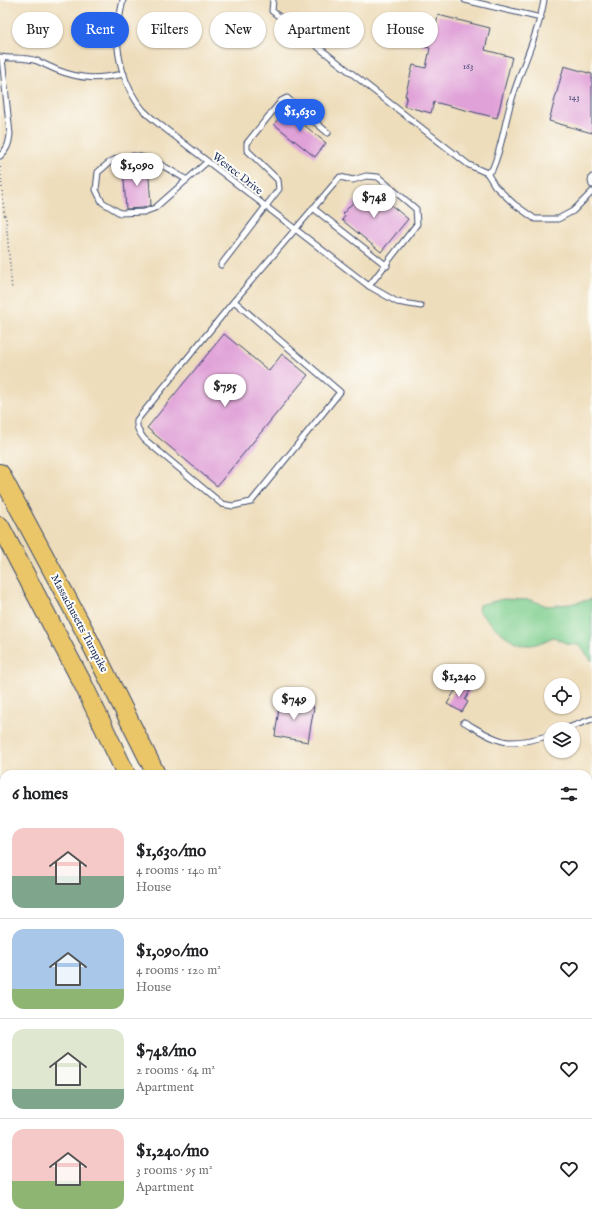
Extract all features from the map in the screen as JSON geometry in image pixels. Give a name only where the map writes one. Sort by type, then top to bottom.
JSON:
[{"type":"highway","name":"Massachusetts Turnpike","points":[[0,473],[83,628],[154,770]]},
{"type":"highway","points":[[0,526],[80,679],[124,770]]},
{"type":"lane","name":"Westec Drive","points":[[123,0],[118,28],[118,39],[124,74],[132,94],[143,110],[207,162],[369,286],[397,302],[421,306]]},
{"type":"lane","points":[[273,0],[272,11],[470,165],[487,172],[495,186],[514,204],[535,219],[558,219],[573,211],[592,192]]},
{"type":"lane","points":[[465,0],[541,18]]},
{"type":"lane","points":[[487,172],[492,170],[499,154],[511,101],[541,18],[544,0]]},
{"type":"lane","points":[[0,157],[6,151],[9,144],[10,134],[1,57],[36,61],[57,70],[83,78],[99,78],[124,74]]},
{"type":"lane","points":[[221,265],[279,189],[278,180],[247,150],[247,143],[281,101],[287,98],[328,133]]},
{"type":"lane","points":[[187,180],[148,158],[126,156],[110,162],[98,172],[96,190],[102,202],[120,213],[144,212],[156,208],[207,162]]},
{"type":"lane","points":[[234,301],[340,392],[251,502],[233,506],[222,504],[144,439],[139,432],[137,420],[234,301],[294,229],[340,177],[353,180],[366,176],[378,177],[416,210],[417,224],[369,286]]},
{"type":"lane","points":[[592,178],[592,185]]},
{"type":"lane","points":[[313,208],[386,266]]},
{"type":"lane","points":[[580,723],[592,719]]},
{"type":"lane","points":[[464,722],[491,736],[507,742],[524,741],[544,737]]},
{"type":"path","points":[[0,157],[12,290]]},
{"type":"green space","points":[[503,599],[531,600],[547,606],[570,604],[592,599],[592,661],[579,645],[567,644],[554,637],[533,645],[523,645],[501,633],[478,610],[479,605]]},
{"type":"building","points":[[438,15],[490,28],[485,50],[512,57],[497,118],[434,102],[431,113],[404,106],[413,65],[426,68],[430,48],[438,48]]},
{"type":"building","points":[[564,66],[592,74],[592,133],[549,121]]},
{"type":"building","points":[[286,110],[326,143],[315,157],[274,124]]},
{"type":"building","points":[[148,165],[151,205],[143,208],[126,209],[123,166]]},
{"type":"building","points":[[369,187],[408,219],[381,252],[342,220],[345,216],[343,214],[354,201],[356,203]]},
{"type":"building","points":[[224,334],[269,371],[282,354],[308,375],[217,486],[147,428]]},
{"type":"building","points":[[459,684],[470,691],[465,700],[468,702],[462,712],[447,704]]},
{"type":"building","points":[[280,701],[314,707],[308,742],[275,736]]}]
